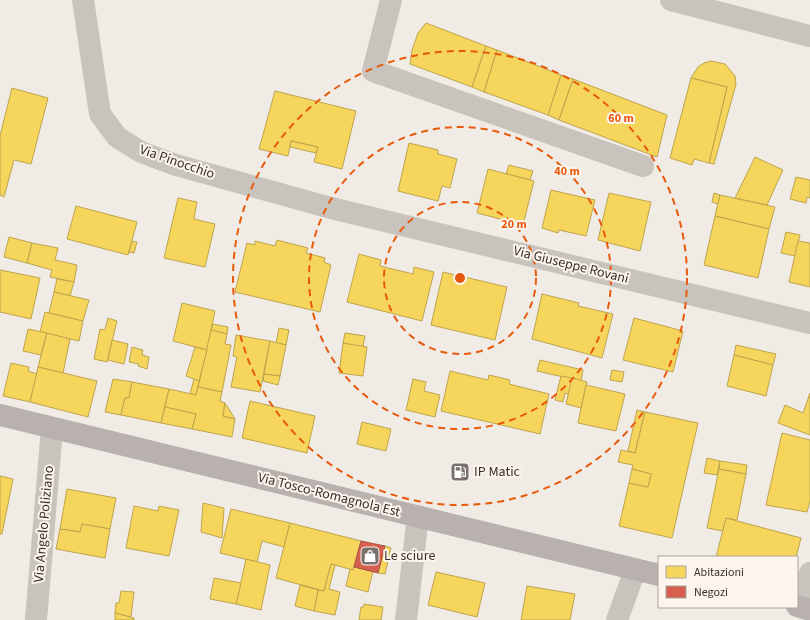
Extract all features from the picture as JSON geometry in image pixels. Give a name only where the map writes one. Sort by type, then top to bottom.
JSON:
[{"type":"main road","name":"Via Tosco-Romagnola Est","points":[[0,415],[658,575]]},
{"type":"street","name":"Via Pinocchio","points":[[83,0],[100,114],[117,137],[141,152],[176,165],[331,208]]},
{"type":"street","points":[[391,0],[373,71],[643,166]]},
{"type":"street","points":[[671,0],[810,36]]},
{"type":"street","name":"Via Giuseppe Rovani","points":[[331,208],[810,323]]},
{"type":"street","name":"Via Angelo Poliziano","points":[[36,620],[52,428]]},
{"type":"street","points":[[406,620],[418,516]]},
{"type":"street","points":[[617,620],[636,570]]},
{"type":"street","points":[[802,607],[810,573]]},
{"type":"building: Abitazioni","points":[[426,23],[486,46],[472,87],[410,64],[412,50],[418,33]]},
{"type":"building: Abitazioni","points":[[486,46],[497,50],[484,92],[472,87]]},
{"type":"building: Abitazioni","points":[[497,50],[561,75],[548,115],[484,92]]},
{"type":"building: Abitazioni","points":[[711,61],[725,64],[735,76],[736,84],[714,164],[709,163],[727,87],[691,78],[698,67]]},
{"type":"building: Abitazioni","points":[[561,75],[573,79],[559,120],[548,115]]},
{"type":"building: Abitazioni","points":[[691,78],[727,87],[709,163],[694,159],[692,165],[670,158]]},
{"type":"building: Abitazioni","points":[[573,79],[667,115],[657,157],[559,120]]},
{"type":"building: Abitazioni","points":[[12,88],[48,98],[31,164],[14,160],[4,197],[0,195],[0,136]]},
{"type":"building: Abitazioni","points":[[275,91],[356,111],[342,169],[314,162],[318,147],[291,141],[288,156],[259,149]]},
{"type":"building: Abitazioni","points":[[291,141],[318,147],[316,153],[290,147]]},
{"type":"building: Abitazioni","points":[[409,143],[438,150],[438,154],[457,159],[450,188],[442,186],[438,201],[398,191]]},
{"type":"building: Abitazioni","points":[[755,157],[783,170],[767,205],[735,198]]},
{"type":"building: Abitazioni","points":[[509,165],[533,171],[530,180],[506,174]]},
{"type":"building: Abitazioni","points":[[488,169],[534,181],[523,225],[477,213]]},
{"type":"building: Abitazioni","points":[[796,177],[810,180],[810,198],[807,197],[806,203],[790,199]]},
{"type":"building: Abitazioni","points":[[551,190],[595,200],[586,236],[559,230],[558,233],[542,228]]},
{"type":"building: Abitazioni","points":[[609,193],[651,202],[640,251],[598,240]]},
{"type":"building: Abitazioni","points":[[714,193],[720,195],[718,204],[712,202]]},
{"type":"building: Abitazioni","points":[[720,195],[775,207],[769,229],[715,216]]},
{"type":"building: Abitazioni","points":[[178,198],[197,202],[194,219],[215,224],[205,267],[164,258]]},
{"type":"building: Abitazioni","points":[[76,206],[137,222],[128,255],[67,239]]},
{"type":"building: Abitazioni","points":[[715,216],[769,229],[758,278],[704,265]]},
{"type":"building: Abitazioni","points":[[786,232],[800,235],[795,256],[781,253]]},
{"type":"building: Abitazioni","points":[[9,237],[32,243],[27,263],[4,257]]},
{"type":"building: Abitazioni","points":[[277,240],[308,248],[306,253],[325,258],[324,262],[331,265],[320,312],[235,292],[247,243],[255,245],[255,241],[275,246]]},
{"type":"building: Abitazioni","points":[[132,241],[137,242],[134,253],[129,252]]},
{"type":"building: Abitazioni","points":[[798,241],[810,243],[810,287],[789,282]]},
{"type":"building: Abitazioni","points":[[32,243],[58,248],[55,260],[77,265],[74,282],[50,277],[52,270],[27,263]]},
{"type":"building: Abitazioni","points":[[359,254],[381,260],[380,266],[413,274],[414,267],[434,272],[422,321],[347,302]]},
{"type":"building: Abitazioni","points":[[0,270],[40,278],[31,319],[0,312]]},
{"type":"building: Abitazioni","points":[[443,272],[507,287],[495,340],[431,325]]},
{"type":"building: Abitazioni","points":[[57,279],[74,282],[70,296],[54,292]]},
{"type":"building: Abitazioni","points":[[54,292],[89,300],[83,321],[49,313]]},
{"type":"building: Abitazioni","points":[[542,294],[579,303],[578,306],[613,314],[602,358],[532,339]]},
{"type":"building: Abitazioni","points":[[182,303],[215,311],[207,350],[173,341]]},
{"type":"building: Abitazioni","points":[[45,312],[83,321],[79,341],[40,332]]},
{"type":"building: Abitazioni","points":[[108,318],[117,321],[107,362],[94,359],[100,329],[105,330]]},
{"type":"building: Abitazioni","points":[[634,318],[683,331],[673,372],[623,360]]},
{"type":"building: Abitazioni","points":[[213,324],[228,327],[227,334],[211,330]]},
{"type":"building: Abitazioni","points":[[279,328],[289,330],[286,345],[276,343]]},
{"type":"building: Abitazioni","points":[[28,329],[47,333],[41,355],[23,351]]},
{"type":"building: Abitazioni","points":[[211,330],[227,334],[225,344],[231,345],[222,392],[198,387]]},
{"type":"building: Abitazioni","points":[[47,333],[70,339],[63,373],[38,367]]},
{"type":"building: Abitazioni","points":[[345,333],[365,336],[363,347],[343,343]]},
{"type":"building: Abitazioni","points":[[236,335],[270,341],[260,392],[231,387],[237,357],[233,356]]},
{"type":"building: Abitazioni","points":[[112,340],[128,344],[124,364],[108,360]]},
{"type":"building: Abitazioni","points":[[270,341],[286,345],[280,376],[264,374]]},
{"type":"building: Abitazioni","points":[[343,343],[367,347],[363,376],[339,373]]},
{"type":"building: Abitazioni","points":[[736,345],[776,354],[773,365],[734,355]]},
{"type":"building: Abitazioni","points":[[132,347],[143,350],[142,355],[149,357],[147,369],[138,366],[139,364],[129,362]]},
{"type":"building: Abitazioni","points":[[195,347],[207,350],[199,381],[186,376]]},
{"type":"building: Abitazioni","points":[[734,355],[773,365],[766,396],[727,386]]},
{"type":"building: Abitazioni","points":[[540,360],[583,370],[581,381],[537,371]]},
{"type":"building: Abitazioni","points":[[11,363],[29,367],[28,371],[37,374],[30,402],[3,396]]},
{"type":"building: Abitazioni","points":[[38,367],[97,381],[88,417],[30,402]]},
{"type":"building: Abitazioni","points":[[612,370],[624,372],[622,382],[610,380]]},
{"type":"building: Abitazioni","points":[[450,371],[488,380],[489,375],[510,380],[509,384],[549,394],[540,434],[441,411]]},
{"type":"building: Abitazioni","points":[[264,374],[280,376],[278,385],[263,381]]},
{"type":"building: Abitazioni","points":[[561,376],[572,378],[569,394],[565,393],[563,402],[555,400]]},
{"type":"building: Abitazioni","points":[[572,378],[587,382],[581,408],[566,404]]},
{"type":"building: Abitazioni","points":[[113,379],[132,382],[129,398],[125,398],[121,415],[105,412]]},
{"type":"building: Abitazioni","points":[[194,379],[199,381],[196,395],[190,394]]},
{"type":"building: Abitazioni","points":[[413,379],[426,382],[424,391],[440,395],[435,417],[406,410]]},
{"type":"building: Abitazioni","points":[[132,382],[169,389],[161,423],[121,415],[125,398],[129,398]]},
{"type":"building: Abitazioni","points":[[586,385],[625,394],[616,431],[578,423]]},
{"type":"building: Abitazioni","points":[[198,387],[222,392],[220,401],[225,403],[223,416],[235,419],[232,437],[192,429],[196,414],[165,407],[169,389],[196,395]]},
{"type":"building: Abitazioni","points":[[810,393],[810,435],[778,423],[785,405],[803,413]]},
{"type":"building: Abitazioni","points":[[250,401],[315,416],[307,453],[242,438]]},
{"type":"building: Abitazioni","points":[[225,403],[235,419],[223,416]]},
{"type":"building: Abitazioni","points":[[165,407],[196,414],[192,429],[161,423]]},
{"type":"building: Abitazioni","points":[[637,410],[645,412],[635,453],[628,451]]},
{"type":"building: Abitazioni","points":[[645,412],[698,423],[672,538],[619,526],[629,483],[648,487],[651,474],[632,469],[633,465],[618,462],[621,450],[635,453]]},
{"type":"building: Abitazioni","points":[[362,422],[391,429],[386,451],[357,444]]},
{"type":"building: Abitazioni","points":[[782,433],[810,440],[810,501],[807,512],[766,505]]},
{"type":"building: Abitazioni","points":[[707,458],[720,461],[717,475],[704,473]]},
{"type":"building: Abitazioni","points":[[720,461],[747,465],[746,474],[719,469]]},
{"type":"building: Abitazioni","points":[[632,469],[651,474],[648,487],[629,483]]},
{"type":"building: Abitazioni","points":[[719,469],[746,474],[737,520],[726,518],[723,531],[707,528]]},
{"type":"building: Abitazioni","points":[[0,476],[13,479],[2,534],[0,534]]},
{"type":"building: Abitazioni","points":[[67,489],[116,498],[110,529],[82,524],[80,532],[60,529]]},
{"type":"building: Abitazioni","points":[[203,503],[224,508],[222,538],[201,532]]},
{"type":"building: Abitazioni","points":[[134,506],[158,511],[159,506],[179,510],[169,556],[126,548]]},
{"type":"building: Abitazioni","points":[[231,509],[290,523],[284,547],[262,541],[257,562],[220,553]]},
{"type":"building: Abitazioni","points":[[726,518],[801,538],[796,556],[716,556]]},
{"type":"building: Abitazioni","points":[[290,523],[361,541],[353,570],[331,564],[324,591],[276,578]]},
{"type":"building: Abitazioni","points":[[82,524],[110,529],[105,558],[56,549],[60,529],[80,532]]},
{"type":"building: Abitazioni","points":[[385,546],[391,548],[385,574],[378,573]]},
{"type":"building: Abitazioni","points":[[246,559],[270,565],[261,610],[236,604]]},
{"type":"building: Abitazioni","points":[[331,564],[335,565],[329,589],[340,592],[335,615],[314,611],[318,590],[324,591]]},
{"type":"building: Abitazioni","points":[[354,567],[373,571],[368,592],[346,586],[350,569],[353,570]]},
{"type":"building: Abitazioni","points":[[436,572],[485,583],[477,617],[428,605]]},
{"type":"building: Abitazioni","points":[[214,578],[241,583],[236,604],[210,599]]},
{"type":"building: Abitazioni","points":[[300,585],[318,590],[314,611],[295,606]]},
{"type":"building: Abitazioni","points":[[527,586],[575,594],[570,620],[521,620]]},
{"type":"building: Abitazioni","points":[[121,591],[134,592],[131,617],[115,613],[116,603],[119,603]]},
{"type":"building: Abitazioni","points":[[364,604],[383,607],[381,620],[359,620],[361,607],[364,607]]},
{"type":"building: Abitazioni","points":[[115,613],[134,618],[134,620],[115,620]]},
{"type":"building: Negozi","name":"Le sciure","points":[[361,541],[385,546],[378,573],[354,567]]},
{"type":"place","name":"IP Matic","points":[[460,472]]},
{"type":"place","name":"Le sciure","points":[[370,556]]}]
